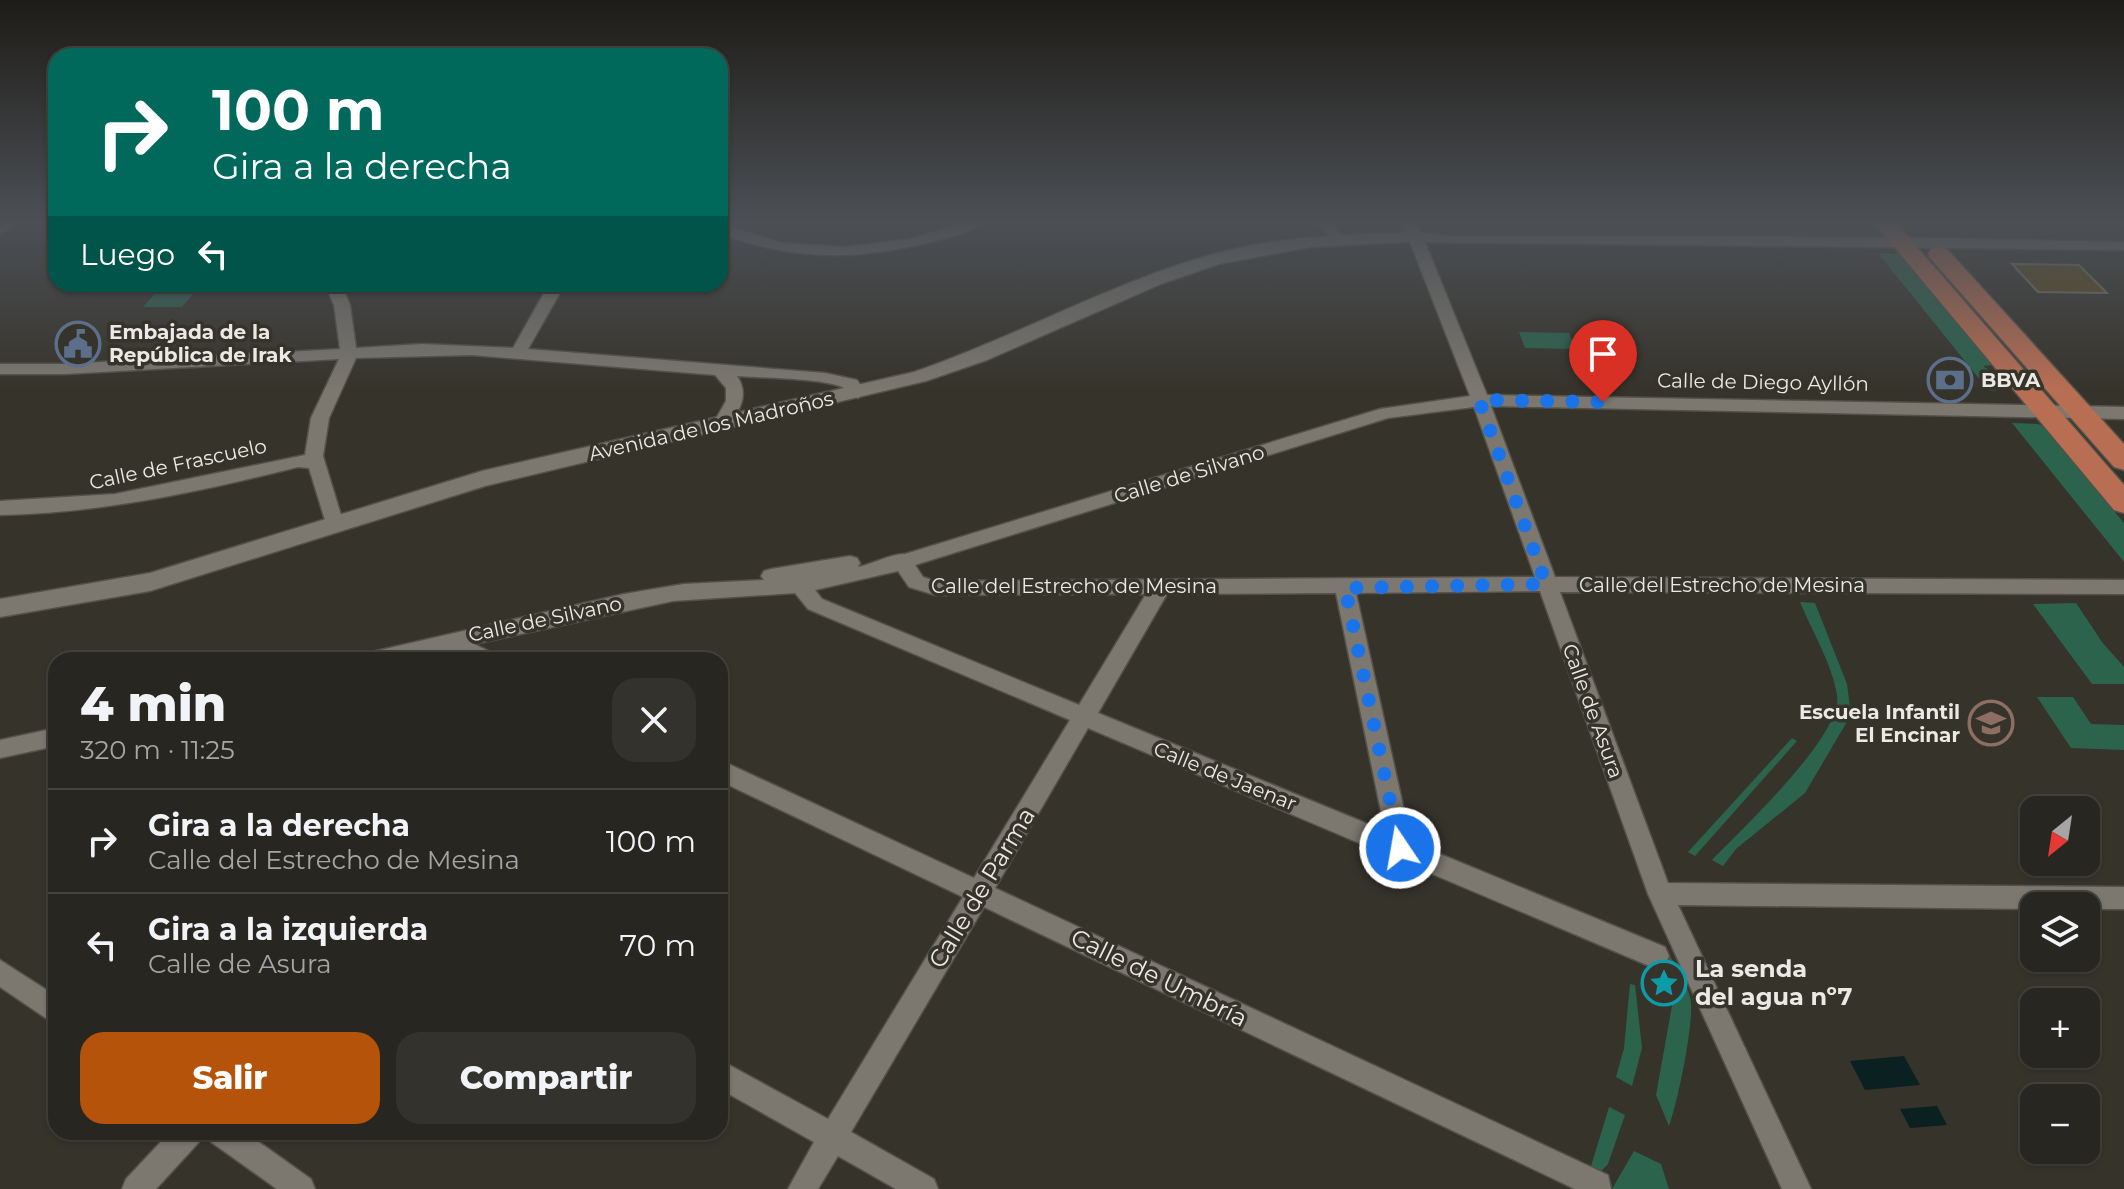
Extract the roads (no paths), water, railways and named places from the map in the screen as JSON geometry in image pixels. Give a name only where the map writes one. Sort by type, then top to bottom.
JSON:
[{"type":"main road","points":[[1943,279],[2046,411],[2124,503]]},
{"type":"main road","points":[[1962,279],[2124,461]]},
{"type":"street","name":"Avenida de los Madroños","points":[[0,608],[150,582],[482,479],[919,377],[980,356],[1159,279]]},
{"type":"street","name":"Calle de Asura","points":[[1432,279],[1660,894],[1797,1189]]},
{"type":"street","points":[[335,525],[316,462],[320,418],[349,354],[342,305],[336,292]]},
{"type":"street","points":[[518,353],[552,292]]},
{"type":"street","points":[[0,369],[65,369],[422,349],[518,353],[843,380],[858,393]]},
{"type":"street","points":[[719,369],[734,382],[738,393],[734,407],[722,424]]},
{"type":"street","name":"Calle de Diego Ayllón","points":[[1479,400],[1757,403],[2124,413]]},
{"type":"street","name":"Calle de Silvano","points":[[402,652],[624,602],[811,576],[874,571],[901,560],[1386,413],[1421,405],[1479,400]]},
{"type":"street","name":"Calle de Frascuelo","points":[[0,508],[59,509],[139,499],[298,461],[316,462]]},
{"type":"street","name":"Calle del Estrecho de Mesina","points":[[901,560],[916,582],[935,588],[1345,588],[1546,584],[2124,587]]},
{"type":"street","name":"Calle de Jaenar","points":[[811,576],[805,593],[815,604],[1656,956]]},
{"type":"street","name":"Calle de Parma","points":[[802,1189],[1161,587]]},
{"type":"street","points":[[1345,588],[1400,848]]},
{"type":"street","points":[[446,641],[470,652]]},
{"type":"street","points":[[0,749],[48,739]]},
{"type":"street","name":"Calle de Umbría","points":[[728,774],[1598,1185]]},
{"type":"street","points":[[1660,894],[2124,898]]},
{"type":"street","points":[[0,972],[48,1006]]},
{"type":"street","points":[[728,1079],[924,1189]]},
{"type":"street","points":[[136,1189],[182,1140]]},
{"type":"street","points":[[232,1140],[301,1189]]},
{"type":"water","points":[[1904,1056],[1920,1085],[1865,1090],[1850,1061]]},
{"type":"water","points":[[1937,1106],[1947,1125],[1910,1128],[1900,1109]]},
{"type":"place","name":"Embajada de la República de Irak","points":[[78,344]]},
{"type":"place","name":"BBVA","points":[[1950,380]]},
{"type":"place","name":"Escuela Infantil El Encinar","points":[[1991,723]]},
{"type":"place","name":"La senda del agua nº7","points":[[1664,983]]}]
